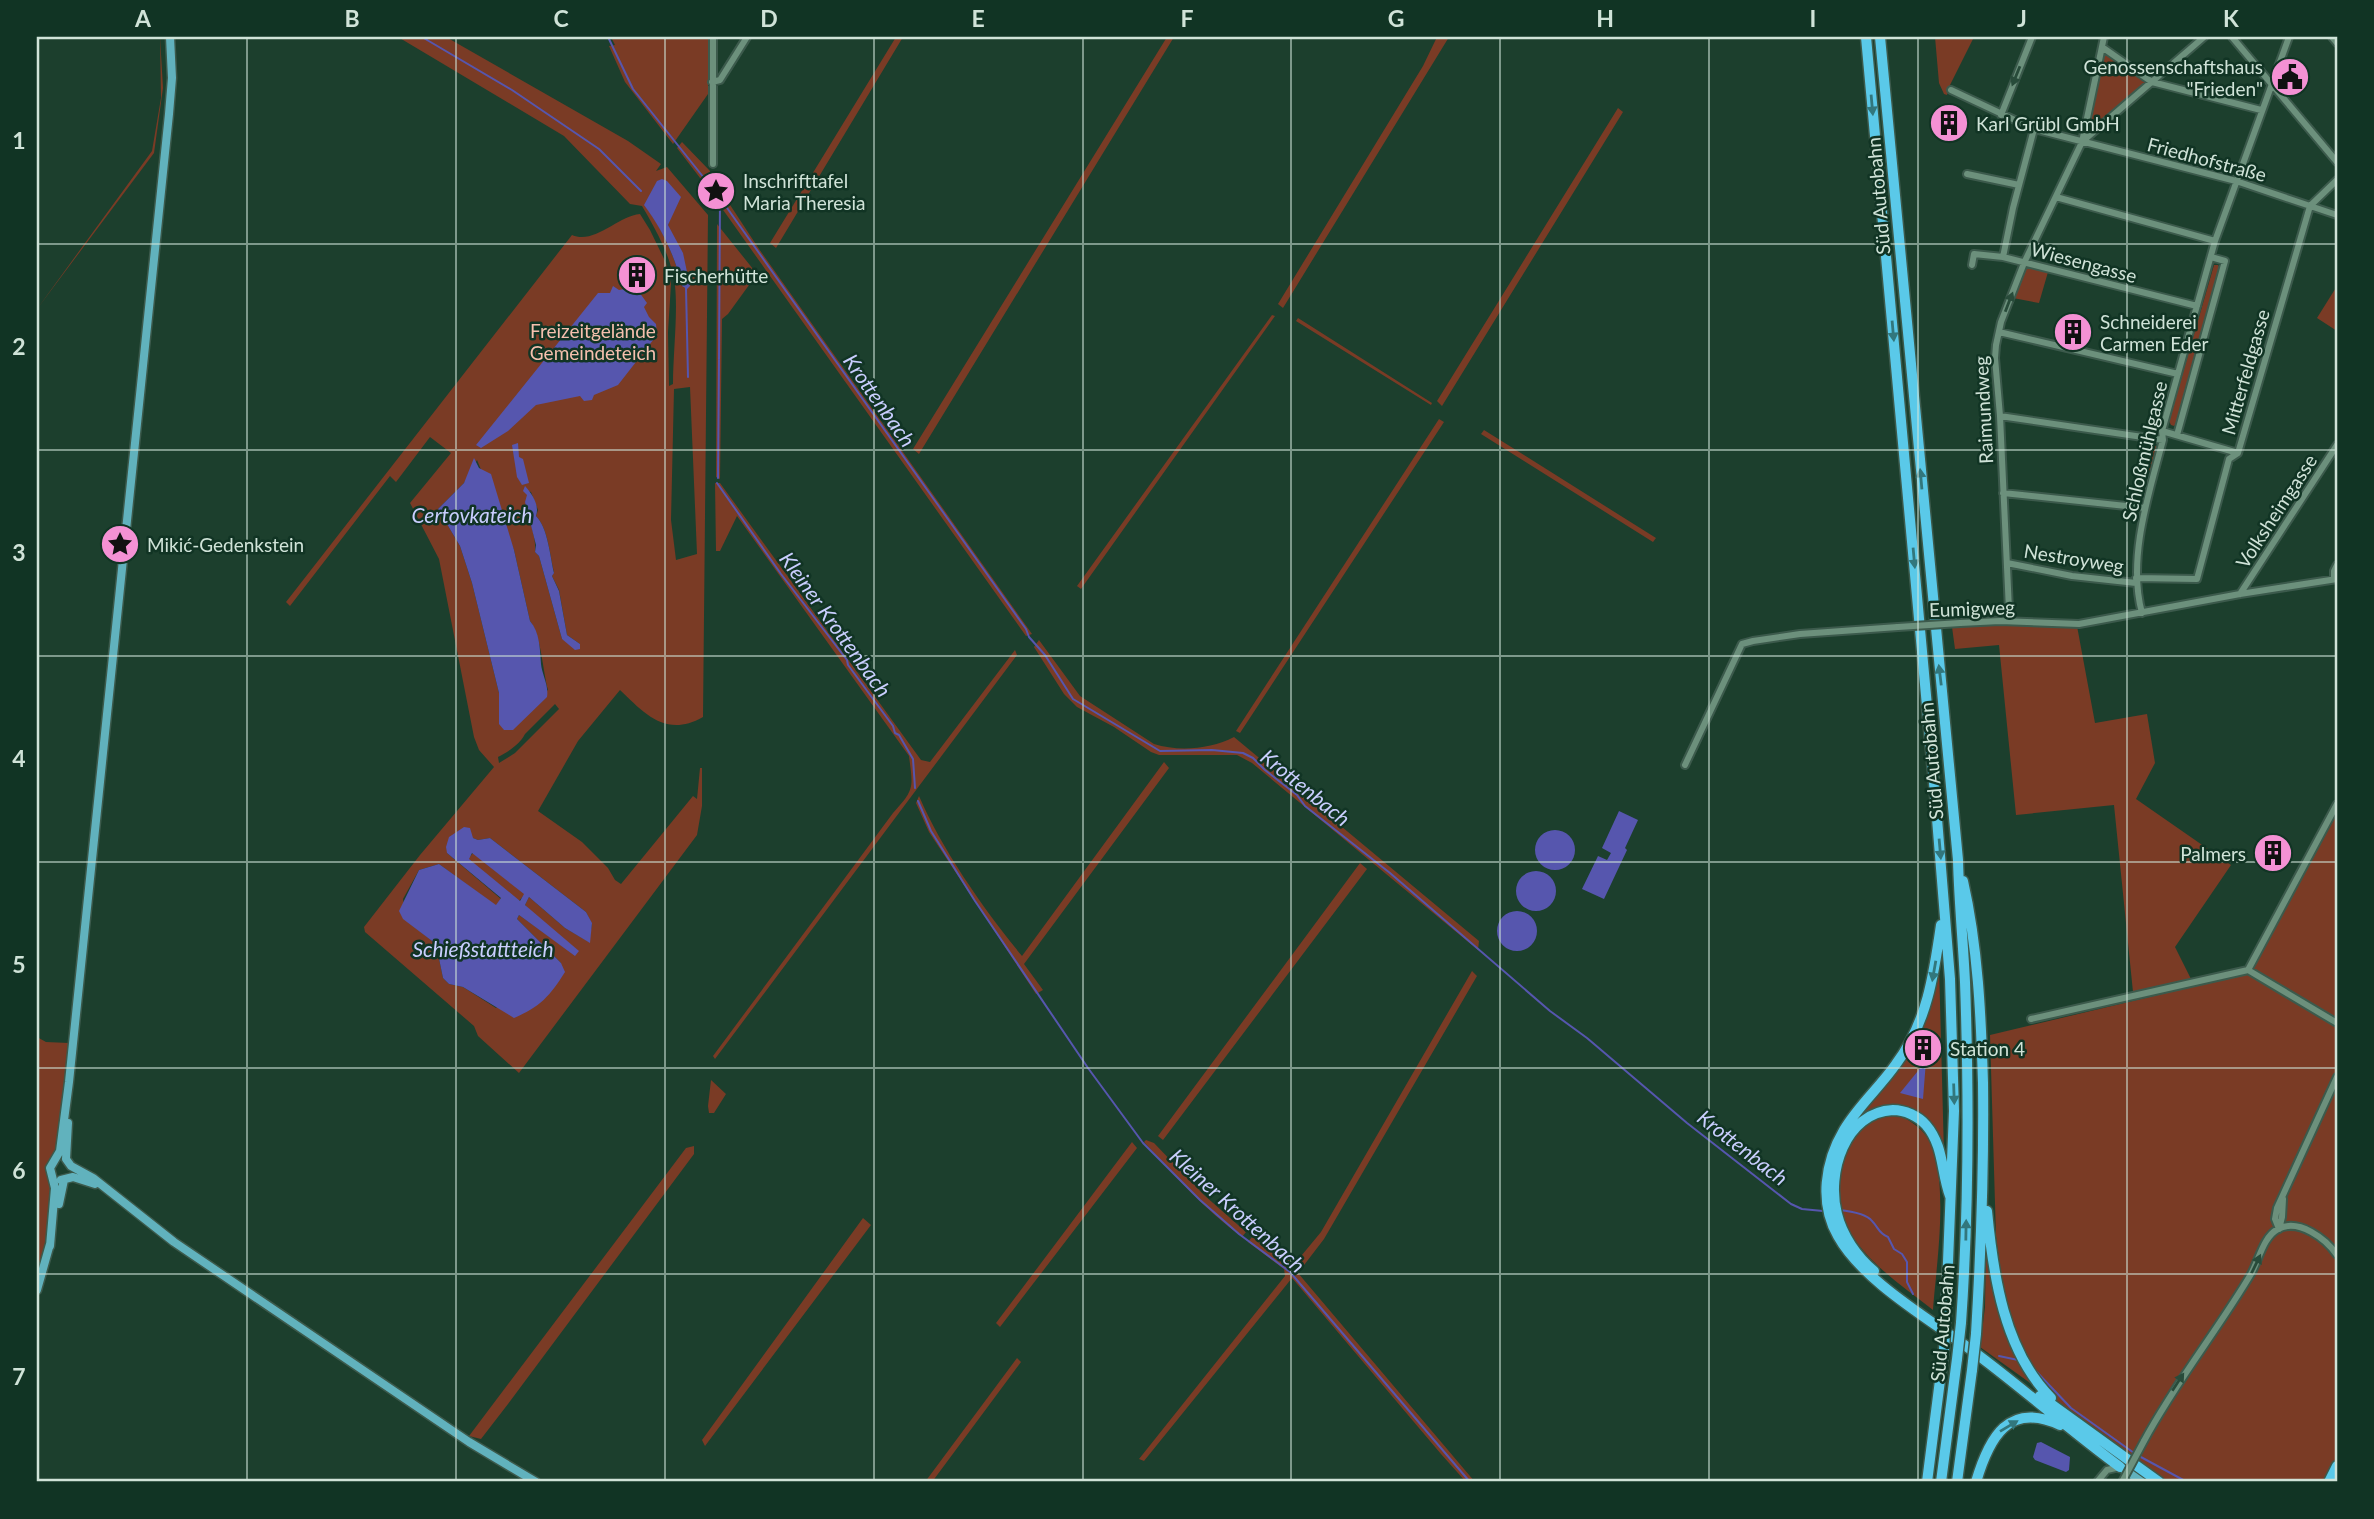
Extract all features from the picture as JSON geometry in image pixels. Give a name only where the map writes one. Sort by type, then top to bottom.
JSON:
[{"type":"highway","name":"Süd Autobahn","points":[[1866,37],[1944,903],[1954,1111],[1944,1349],[1927,1482]]},
{"type":"highway","name":"Süd Autobahn","points":[[1880,37],[1958,860],[1965,978],[1968,1098],[1966,1249],[1961,1323],[1941,1482]]},
{"type":"highway","points":[[1957,1482],[1976,1334],[1984,1185],[1980,1001],[1968,903],[1958,860]]},
{"type":"highway","points":[[1944,903],[1933,979],[1920,1023],[1897,1063],[1854,1114],[1830,1163],[1827,1180],[1842,1244],[1867,1274],[1981,1357],[2120,1467]]},
{"type":"highway","points":[[1831,1205],[1837,1165],[1850,1134],[1872,1114],[1899,1110],[1913,1115],[1926,1125],[1935,1139],[1952,1204]]},
{"type":"highway","points":[[1984,1185],[1996,1277],[2007,1321],[2020,1354],[2047,1395],[2079,1425]]},
{"type":"highway","points":[[1836,1223],[1871,1268],[2158,1482]]},
{"type":"highway","points":[[1976,1482],[1992,1439],[2002,1427],[2014,1420],[2029,1417],[2044,1419],[2081,1438]]},
{"type":"highway","points":[[2329,1482],[2337,1466]]},
{"type":"main road","points":[[37,1290],[66,1179],[72,1172],[65,1161],[69,1082],[169,114],[172,78],[170,37]]},
{"type":"main road","points":[[50,1246],[55,1188],[50,1166],[65,1161],[93,1178],[174,1242],[469,1442],[536,1482]]},
{"type":"main road","points":[[52,1176],[79,1178],[100,1185]]},
{"type":"main road","points":[[2120,1467],[2142,1482]]},
{"type":"street","points":[[713,37],[713,164]]},
{"type":"street","points":[[712,82],[720,80],[747,37]]},
{"type":"street","points":[[2001,114],[2032,37]]},
{"type":"street","points":[[2082,142],[2104,37]]},
{"type":"street","points":[[2082,142],[2204,37]]},
{"type":"street","points":[[2232,37],[2337,162]]},
{"type":"street","name":"Schloßmühlgasse","points":[[2142,613],[2136,580],[2145,508],[2162,431],[2216,241],[2289,37]]},
{"type":"street","points":[[2332,37],[2337,43]]},
{"type":"street","points":[[2102,47],[2152,82],[2261,110]]},
{"type":"street","name":"Friedhofstraße","points":[[1951,90],[2034,130],[2236,181],[2337,215]]},
{"type":"street","points":[[2003,257],[2034,130]]},
{"type":"street","name":"Raimundweg","points":[[2009,610],[2000,416],[1994,358],[1999,332],[2024,262],[2082,142]]},
{"type":"street","points":[[1966,175],[2019,185]]},
{"type":"street","points":[[2309,206],[2337,180]]},
{"type":"street","points":[[2056,197],[2216,241]]},
{"type":"street","name":"Mitterfeldgasse","points":[[2197,579],[2230,458],[2238,453],[2309,206]]},
{"type":"street","name":"Wiesengasse","points":[[1972,265],[1974,254],[2003,257],[2197,306]]},
{"type":"street","name":"Schloßmühlgasse","points":[[2176,435],[2225,261],[2211,257]]},
{"type":"street","points":[[1999,332],[2178,374]]},
{"type":"street","points":[[2000,416],[2162,440]]},
{"type":"street","points":[[2162,431],[2238,453]]},
{"type":"street","name":"Volksheimgasse","points":[[2240,594],[2337,445]]},
{"type":"street","points":[[2003,493],[2145,508]]},
{"type":"street","name":"Nestroyweg","points":[[2007,563],[2072,576],[2136,580],[2197,579]]},
{"type":"street","name":"Eumigweg","points":[[1685,765],[1742,645],[1753,640],[1800,634],[2000,621],[2079,624],[2335,579],[2334,571],[2337,565]]},
{"type":"street","points":[[2248,970],[2337,803]]},
{"type":"street","points":[[2031,1019],[2248,970],[2337,1023]]},
{"type":"street","points":[[2279,1229],[2275,1219],[2277,1208],[2337,1077]]},
{"type":"street","points":[[2122,1482],[2186,1371],[2241,1291],[2265,1244],[2279,1229],[2288,1226],[2307,1230],[2325,1242],[2337,1255]]},
{"type":"street","points":[[2097,1482],[2107,1470],[2120,1467]]},
{"type":"green space","points":[[160,37],[163,88],[154,153],[37,309],[152,151],[161,98]]},
{"type":"green space","name":"Freizeitgelände Gemeindeteich","points":[[398,37],[446,37],[628,141],[661,164],[656,171],[667,167],[708,215],[703,717],[690,723],[667,724],[647,715],[620,690],[578,741],[538,811],[582,842],[621,884],[693,796],[697,799],[702,768],[702,806],[697,835],[519,1073],[478,1036],[474,1026],[365,932],[364,927],[494,767],[479,750],[474,737],[439,559],[410,503],[451,453],[430,437],[396,482],[390,476],[290,606],[286,602],[572,235],[589,236],[640,214],[666,263],[671,284],[669,386],[673,384],[675,286],[663,244],[642,206],[630,204],[564,136]],"holes":[[[645,205],[672,213],[668,225],[682,286],[662,233]],[[690,387],[697,554],[676,560],[671,520],[674,389]],[[477,460],[514,550],[530,621],[539,644],[548,690],[499,724],[499,693],[472,583],[460,546],[438,509],[464,483]],[[528,491],[531,492],[538,510],[536,516],[546,535],[554,572],[552,576],[559,590],[567,635],[580,644],[562,639],[539,556],[535,552],[527,507]],[[555,704],[559,709],[515,753],[499,763],[498,757],[525,734]],[[473,838],[490,838],[586,912],[592,924],[589,942],[565,928],[529,897],[525,905],[575,955],[519,915],[517,919],[561,963],[496,1008],[463,987],[449,984],[443,978],[436,944],[407,921],[403,899],[419,870],[439,864],[496,906],[501,899],[447,853]]]},
{"type":"green space","points":[[611,37],[708,37],[708,94],[673,144],[625,82],[609,46],[615,45]]},
{"type":"green space","points":[[896,37],[903,37],[776,248],[770,243]]},
{"type":"green space","points":[[1167,37],[1174,37],[919,454],[913,449]]},
{"type":"green space","points":[[1437,37],[1449,37],[1283,308],[1278,304],[1423,66]]},
{"type":"green space","points":[[1935,37],[1974,37],[1947,95],[1939,83]]},
{"type":"green space","points":[[2107,53],[2147,81],[2145,86],[2093,129],[2088,126],[2103,55]]},
{"type":"green space","points":[[1618,108],[1623,112],[1442,406],[1437,401]]},
{"type":"green space","points":[[682,142],[710,171],[707,187],[677,148]]},
{"type":"green space","points":[[717,185],[759,249],[1032,634],[1026,636],[716,200]]},
{"type":"green space","points":[[717,224],[757,274],[722,319],[720,479],[716,477]]},
{"type":"green space","points":[[2214,265],[2218,265],[2220,269],[2174,426],[2169,421]]},
{"type":"green space","points":[[2029,267],[2048,272],[2039,303],[2013,298],[2024,270]]},
{"type":"green space","points":[[2337,286],[2337,331],[2317,318]]},
{"type":"green space","points":[[1272,315],[1275,316],[1081,589],[1077,586]]},
{"type":"green space","points":[[1298,318],[1432,403],[1431,405],[1296,321]]},
{"type":"green space","points":[[1439,419],[1444,422],[1240,733],[1236,731]]},
{"type":"green space","points":[[1484,430],[1656,538],[1653,542],[1481,434]]},
{"type":"green space","points":[[2143,441],[2153,442],[2156,447],[2150,471],[2137,469]]},
{"type":"green space","points":[[715,483],[720,483],[921,760],[930,762],[1015,650],[1017,655],[715,1059],[713,1056],[909,793],[911,782],[909,756],[737,516],[720,551],[716,551]]},
{"type":"green space","points":[[2025,623],[2077,626],[2095,723],[2147,714],[2155,763],[2136,799],[2231,865],[2175,947],[2191,979],[2133,992],[2114,805],[2016,815],[1999,645],[1955,649],[1952,627]]},
{"type":"green space","points":[[1039,640],[1080,696],[1154,744],[1195,748],[1234,737],[1479,941],[1478,950],[1252,763],[1237,755],[1159,755],[1077,707],[1064,694],[1034,647]]},
{"type":"green space","points":[[1164,762],[1169,768],[1024,964],[1043,990],[1036,994],[929,832],[916,803],[919,796],[965,879],[1022,956]]},
{"type":"green space","points":[[2337,814],[2337,1482],[2165,1482],[2061,1405],[2039,1381],[2018,1339],[2003,1289],[1996,1237],[1990,1035],[2250,973]]},
{"type":"green space","points":[[473,853],[525,894],[519,901],[468,859]]},
{"type":"green space","points":[[1360,863],[1367,869],[1163,1140],[1158,1136]]},
{"type":"green space","points":[[1939,964],[1944,1154],[1925,1121],[1892,1110],[1877,1110],[1847,1129],[1900,1065]]},
{"type":"green space","points":[[1472,971],[1477,976],[1324,1239],[1298,1273],[1475,1482],[1466,1482],[1292,1278],[1144,1461],[1139,1459],[1285,1276],[1284,1269],[1248,1242],[1252,1237],[1289,1260],[1292,1267],[1321,1232]]},
{"type":"green space","points":[[37,1037],[46,1042],[69,1043],[46,1243],[37,1279]]},
{"type":"green space","points":[[711,1080],[726,1094],[714,1113],[709,1113],[708,1106]]},
{"type":"green space","points":[[1897,1114],[1914,1124],[1927,1137],[1938,1173],[1940,1221],[1933,1310],[1875,1263],[1859,1246],[1847,1226],[1840,1205],[1839,1182],[1846,1155],[1855,1137],[1865,1126],[1878,1118]]},
{"type":"green space","points":[[1146,1140],[1154,1143],[1204,1195],[1246,1232],[1242,1237],[1215,1216],[1191,1192],[1144,1142]]},
{"type":"green space","points":[[1132,1142],[1137,1148],[1000,1327],[996,1323]]},
{"type":"green space","points":[[694,1146],[694,1154],[481,1439],[469,1436],[686,1148]]},
{"type":"green space","points":[[863,1218],[871,1225],[705,1446],[702,1440]]},
{"type":"green space","points":[[1986,1241],[1997,1295],[2037,1388],[1980,1347],[1985,1307]]},
{"type":"green space","points":[[1017,1358],[1021,1362],[932,1482],[925,1482]]},
{"type":"water","points":[[662,179],[681,197],[668,225],[683,253],[690,286],[687,289],[682,286],[676,264],[662,233],[644,205],[657,181]]},
{"type":"water","points":[[629,278],[647,303],[644,307],[656,324],[657,335],[618,385],[594,395],[592,400],[584,401],[580,396],[536,405],[508,431],[481,448],[476,445],[598,293],[610,293],[613,286],[619,290],[624,289]]},
{"type":"water","points":[[518,443],[519,457],[523,459],[529,483],[522,485],[517,477],[512,445]]},
{"type":"water","name":"Certovkateich","points":[[474,458],[479,468],[491,474],[514,550],[530,621],[538,636],[547,688],[547,697],[513,730],[504,730],[499,724],[499,693],[472,583],[460,546],[438,509],[464,483]]},
{"type":"water","points":[[525,486],[534,499],[536,516],[546,535],[554,573],[552,576],[559,591],[567,635],[580,644],[580,649],[575,650],[562,639],[539,556],[535,552],[536,545],[525,502],[527,495],[523,491]]},
{"type":"water","points":[[1619,811],[1638,820],[1604,899],[1582,889],[1598,856],[1607,860],[1611,853],[1602,848]]},
{"type":"water","name":"Schießstattteich","points":[[464,827],[470,828],[473,838],[490,838],[586,912],[592,923],[590,943],[565,928],[529,897],[525,905],[579,951],[575,956],[519,915],[517,919],[561,963],[565,972],[544,1000],[514,1018],[463,987],[449,984],[443,978],[436,944],[403,919],[399,911],[419,870],[439,864],[496,905],[501,898],[447,853],[449,837]],"holes":[[[472,853],[524,894],[520,901],[469,859]]]},
{"type":"water","points":[[1555,830],[1569,836],[1575,850],[1569,864],[1555,870],[1541,864],[1535,850],[1541,836]]},
{"type":"water","points":[[1536,871],[1550,877],[1556,891],[1550,905],[1536,911],[1522,905],[1516,891],[1522,877]]},
{"type":"water","points":[[1517,911],[1531,917],[1537,931],[1531,945],[1517,951],[1503,945],[1497,931],[1503,917]]},
{"type":"water","points":[[1926,1061],[1923,1099],[1900,1093]]},
{"type":"water","points":[[2041,1442],[2070,1457],[2069,1470],[2066,1472],[2035,1460],[2033,1457],[2037,1443]]},
{"type":"waterway","points":[[422,37],[512,90],[599,149],[641,191]]},
{"type":"waterway","name":"Krottenbach","points":[[608,37],[633,89],[720,198],[1026,629],[1029,637],[1045,655],[1073,699],[1160,751],[1212,750],[1243,753],[1253,758],[1297,795],[1305,806],[1390,873],[1550,1011],[1587,1038],[1687,1123],[1791,1204],[1802,1209],[1823,1211]]},
{"type":"waterway","name":"Kleiner Krottenbach","points":[[719,359],[720,199]]},
{"type":"waterway","points":[[686,288],[688,377]]},
{"type":"waterway","name":"Kleiner Krottenbach","points":[[718,478],[719,360]]},
{"type":"waterway","name":"Kleiner Krottenbach","points":[[717,483],[899,735],[913,759],[915,788]]},
{"type":"waterway","points":[[504,523],[529,522]]},
{"type":"waterway","name":"Kleiner Krottenbach","points":[[918,801],[931,831],[975,901],[1088,1068],[1143,1143],[1200,1200],[1239,1234],[1290,1272],[1470,1482]]},
{"type":"waterway","name":"Krottenbach","points":[[1839,1210],[1866,1216],[1888,1237],[1894,1249],[1902,1254],[1907,1262],[1907,1282],[1913,1294]]},
{"type":"waterway","name":"Krottenbach","points":[[1999,1356],[2018,1360]]},
{"type":"waterway","name":"Krottenbach","points":[[2032,1367],[2071,1408],[2134,1453]]},
{"type":"waterway","name":"Krottenbach","points":[[2139,1456],[2187,1482]]},
{"type":"place","name":"Genossenschaftshaus \"Frieden\"","points":[[2290,77]]},
{"type":"place","name":"Karl Grübl GmbH","points":[[1949,123]]},
{"type":"place","name":"Inschrifttafel Maria Theresia","points":[[716,191]]},
{"type":"place","name":"Fischerhütte","points":[[637,275]]},
{"type":"place","name":"Schneiderei Carmen Eder","points":[[2073,332]]},
{"type":"place","name":"Mikić-Gedenkstein","points":[[120,544]]},
{"type":"place","name":"Palmers","points":[[2273,853]]},
{"type":"place","name":"Station 4","points":[[1923,1048]]}]
